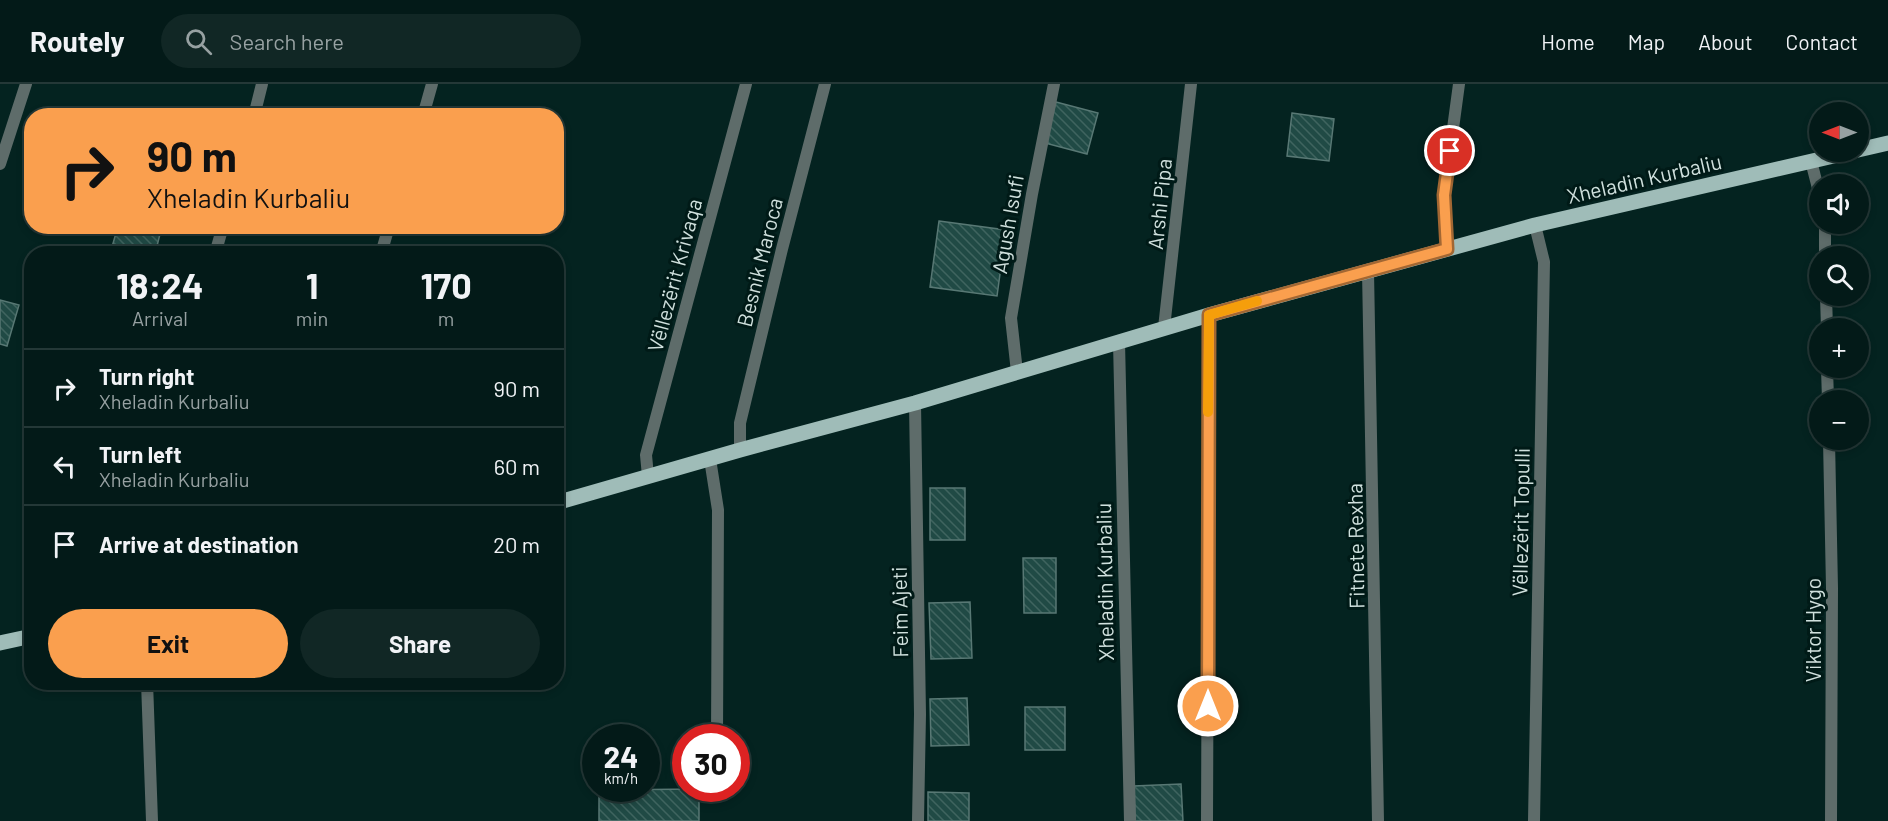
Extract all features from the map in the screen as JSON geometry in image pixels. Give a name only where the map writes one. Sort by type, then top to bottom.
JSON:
[{"type":"main road","points":[[1869,147],[1888,143]]},
{"type":"main road","name":"Xheladin Kurbaliu","points":[[564,501],[915,403],[1209,315],[1535,225],[1809,161]]},
{"type":"main road","points":[[0,643],[24,638]]},
{"type":"street","points":[[0,164],[26,84]]},
{"type":"street","points":[[256,108],[262,84]]},
{"type":"street","points":[[425,108],[432,84]]},
{"type":"street","name":"Vëllezërit Krivaqa","points":[[648,476],[646,455],[746,84]]},
{"type":"street","name":"Besnik Maroca","points":[[740,450],[740,423],[825,84]]},
{"type":"street","name":"Agush Isufi","points":[[1017,372],[1011,318],[1054,84]]},
{"type":"street","name":"Arshi Pipa","points":[[1164,328],[1191,84]]},
{"type":"street","points":[[1447,249],[1444,195],[1459,84]]},
{"type":"street","name":"Vëllezërit Topulli","points":[[1534,821],[1544,262],[1535,225]]},
{"type":"street","name":"Fitnete Rexha","points":[[1368,271],[1378,821]]},
{"type":"street","points":[[1207,821],[1209,315]]},
{"type":"street","name":"Xheladin Kurbaliu","points":[[1119,342],[1130,821]]},
{"type":"street","name":"Feim Ajeti","points":[[915,403],[920,714],[918,821]]},
{"type":"street","name":"Viktor Hygo","points":[[1829,450],[1832,588],[1831,821]]},
{"type":"street","points":[[710,459],[718,510],[717,724]]},
{"type":"street","points":[[147,690],[152,821]]},
{"type":"building","points":[[1056,102],[1098,113],[1087,154],[1045,143]]},
{"type":"building","points":[[1292,113],[1334,119],[1329,161],[1287,156]]},
{"type":"building","points":[[939,221],[1006,230],[997,296],[930,287]]},
{"type":"building","points":[[116,234],[160,234],[157,246],[112,246]]},
{"type":"building","points":[[0,300],[19,305],[7,346],[0,344]]},
{"type":"building","points":[[930,488],[965,488],[965,540],[930,540]]},
{"type":"building","points":[[1023,558],[1056,558],[1056,613],[1024,613]]},
{"type":"building","points":[[970,602],[972,658],[931,659],[929,603]]},
{"type":"building","points":[[967,698],[969,745],[931,746],[930,699]]},
{"type":"building","points":[[1025,707],[1065,707],[1065,750],[1025,750]]},
{"type":"building","points":[[1181,784],[1183,821],[1135,821],[1134,786]]},
{"type":"building","points":[[660,789],[672,789],[672,802],[699,802],[699,821],[599,821],[599,802],[660,802]]},
{"type":"building","points":[[928,792],[969,793],[969,821],[928,821]]},
{"type":"slow traffic","points":[[1208,412],[1209,315],[1257,301]]},
{"type":"route","points":[[1208,706],[1209,315],[1447,249],[1444,195],[1450,151]]}]
